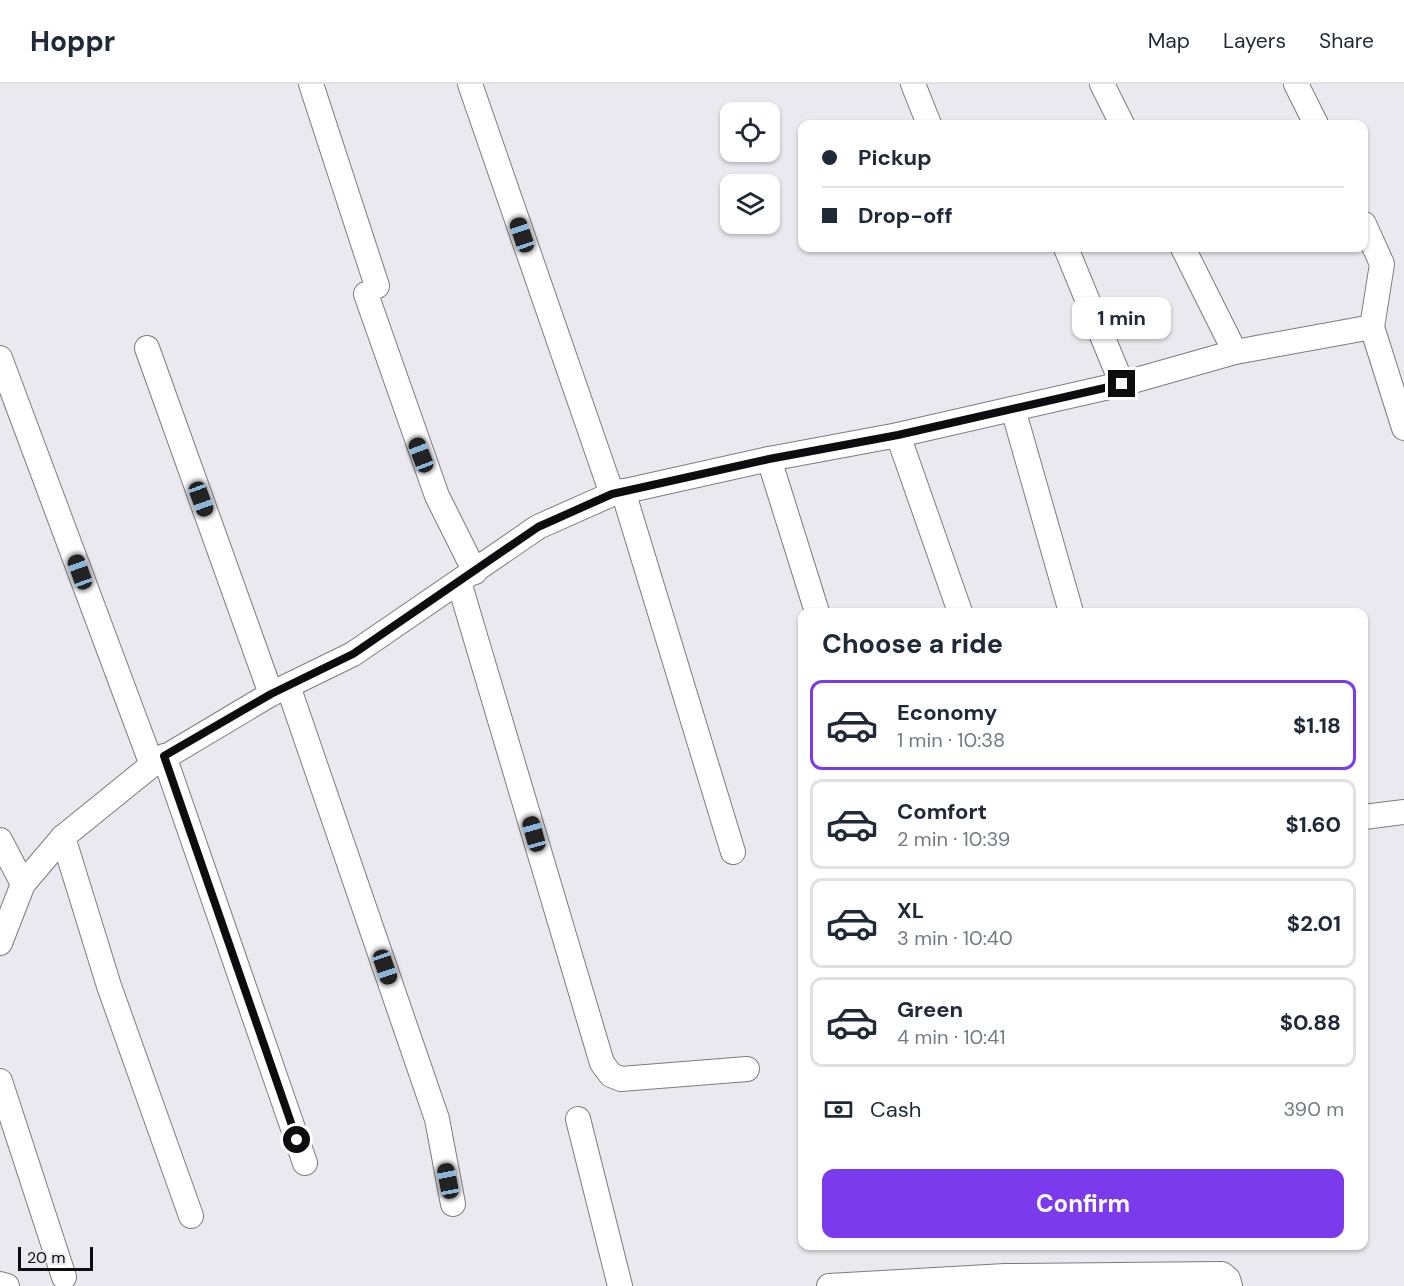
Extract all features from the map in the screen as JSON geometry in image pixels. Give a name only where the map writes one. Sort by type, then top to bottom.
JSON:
[{"type":"street","points":[[311,84],[371,290],[436,496],[467,577],[602,1063],[611,1075],[621,1079],[747,1069]]},
{"type":"street","points":[[470,84],[617,492],[733,852]]},
{"type":"street","points":[[913,84],[927,120]]},
{"type":"street","points":[[1102,84],[1120,120]]},
{"type":"street","points":[[1296,84],[1314,120]]},
{"type":"street","points":[[1368,233],[1382,264],[1372,327],[1404,428]]},
{"type":"street","points":[[1068,252],[1122,384]]},
{"type":"street","points":[[1185,252],[1234,352]]},
{"type":"street","points":[[0,943],[23,884],[63,837],[158,760],[279,690],[353,654],[538,527],[617,492],[769,459],[898,435],[1013,409],[1122,384],[1234,352],[1372,327]]},
{"type":"street","points":[[147,348],[279,690],[437,1119],[453,1204]]},
{"type":"street","points":[[0,358],[158,760],[304,1163]]},
{"type":"street","points":[[1013,409],[1070,608]]},
{"type":"street","points":[[898,435],[959,608]]},
{"type":"street","points":[[769,459],[816,608]]},
{"type":"street","points":[[1368,816],[1404,812]]},
{"type":"street","points":[[63,837],[109,986],[191,1215]]},
{"type":"street","points":[[0,840],[23,884]]},
{"type":"street","points":[[0,1081],[64,1277]]},
{"type":"street","points":[[578,1119],[620,1286]]},
{"type":"street","points":[[829,1286],[1005,1276],[1222,1274],[1228,1279],[1230,1286]]},
{"type":"street","points":[[0,1284],[8,1286]]},
{"type":"route","points":[[297,1140],[164,756],[271,694],[353,654],[538,527],[612,494],[769,459],[898,435],[1122,384]]}]
